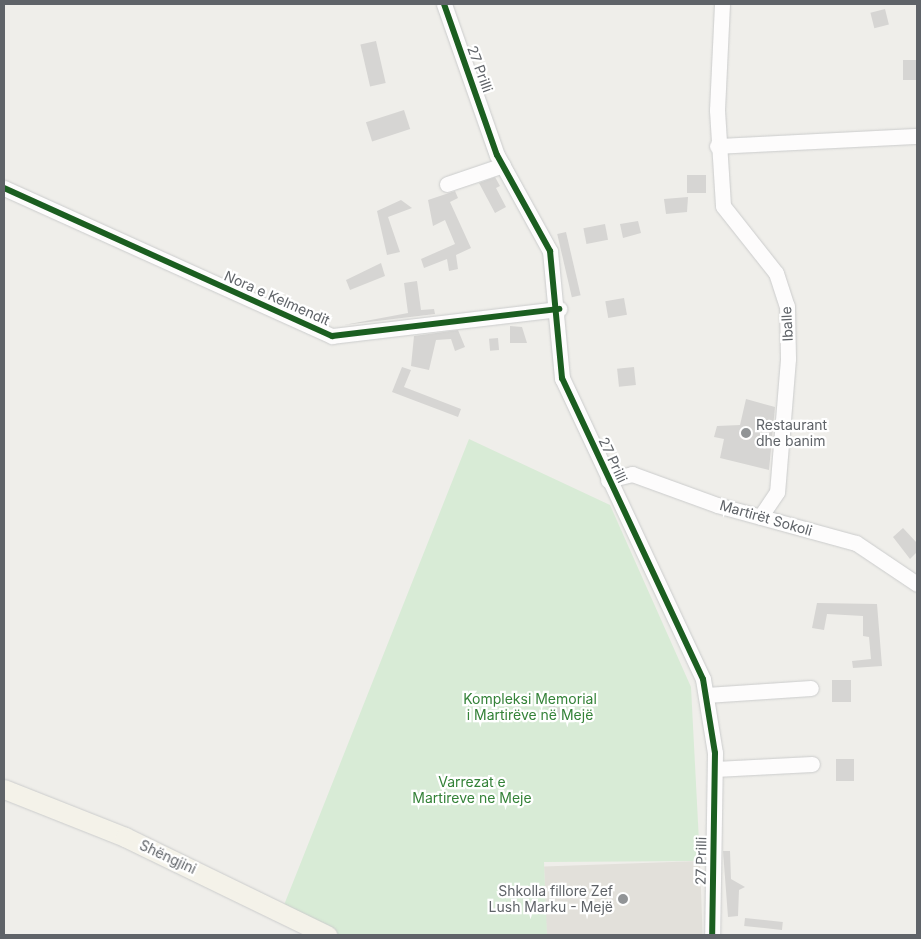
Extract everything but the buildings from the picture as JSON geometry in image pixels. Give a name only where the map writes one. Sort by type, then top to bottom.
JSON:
[{"type":"main road","name":"Shëngjini","points":[[4,789],[125,837],[327,935]]},
{"type":"street","name":"27 Prilli","points":[[444,4],[503,165],[550,251],[559,310],[562,378],[608,480],[703,678],[715,769],[712,935]]},
{"type":"street","name":"Iballe","points":[[722,4],[717,146],[725,213],[776,273],[787,306],[788,359],[777,492],[760,517]]},
{"type":"street","points":[[717,146],[917,136]]},
{"type":"street","points":[[447,184],[503,165]]},
{"type":"street","name":"Nora e Kelmendit","points":[[4,188],[332,336],[559,310]]},
{"type":"street","name":"Martirët Sokoli","points":[[608,480],[632,474],[760,517],[856,543],[917,584]]},
{"type":"street","points":[[706,695],[811,688]]},
{"type":"street","points":[[715,769],[812,764]]},
{"type":"shaded area","name":"Shkolla fillore Zef Lush Marku - Mejë","points":[[700,861],[703,935],[546,935],[544,866]]},
{"type":"green space","name":"Kompleksi Memorial i Martirëve në Mejë","points":[[469,439],[610,505],[691,687],[700,861],[544,862],[547,935],[340,935],[284,905]]},
{"type":"cycle path","points":[[444,4],[497,155],[550,251],[562,378],[703,679],[715,753],[712,935]]},
{"type":"cycle path","points":[[4,188],[332,336],[559,309]]},
{"type":"place","name":"Restaurant dhe banim","points":[[746,433]]},
{"type":"place","name":"Shkolla fillore Zef Lush Marku - Mejë","points":[[623,899]]},
{"type":"park label","name":"Varrezat e Martireve ne Meje","points":[[472,790]]}]
